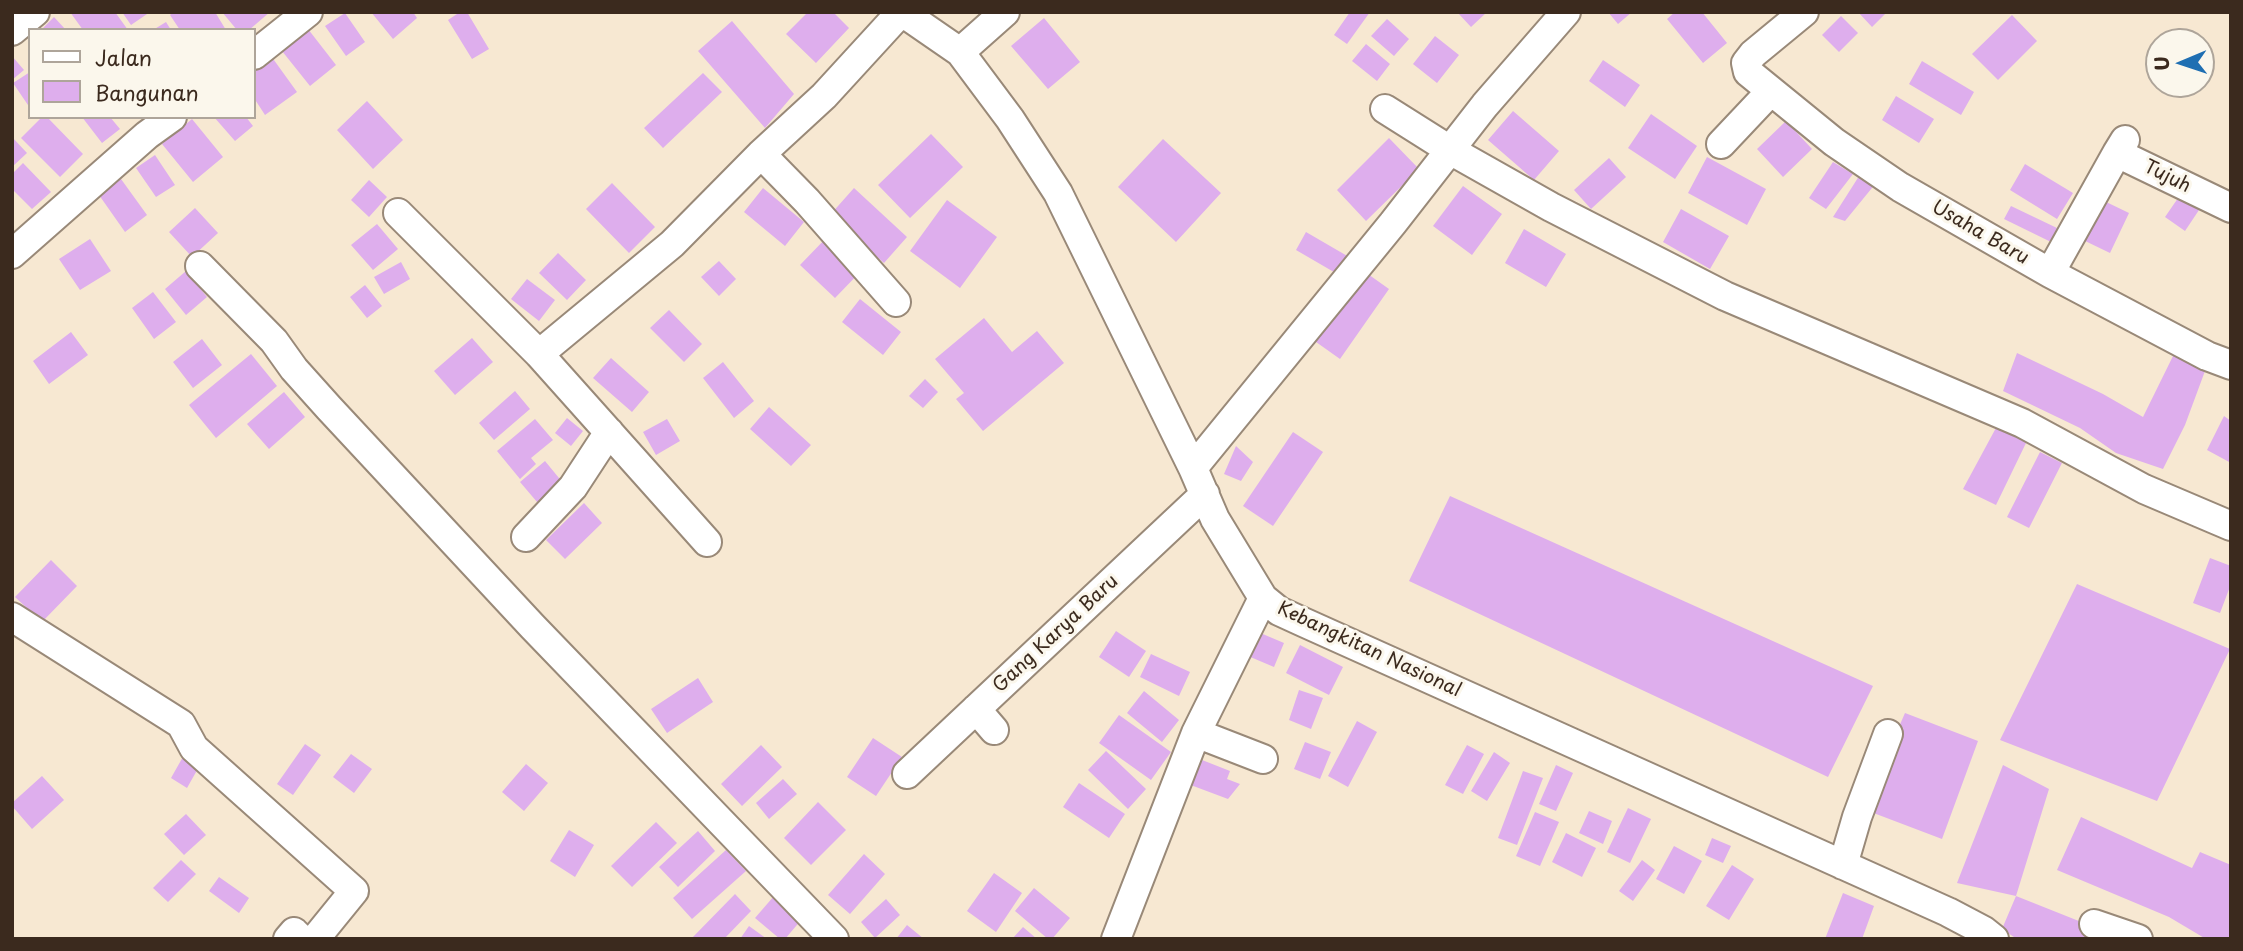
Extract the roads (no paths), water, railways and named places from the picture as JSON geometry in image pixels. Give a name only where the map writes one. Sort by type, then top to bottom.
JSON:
[{"type":"street","points":[[12,31],[35,12]]},
{"type":"street","points":[[256,53],[308,12]]},
{"type":"street","points":[[539,354],[672,244],[761,154],[824,96],[902,12]]},
{"type":"street","name":"Kebangkitan Nasional","points":[[902,12],[960,52],[1010,119],[1058,193],[1193,468],[1215,519],[1263,598],[1279,611],[1948,912],[1994,939]]},
{"type":"street","points":[[960,52],[1005,12]]},
{"type":"street","points":[[1193,468],[1394,223],[1485,105],[1566,12]]},
{"type":"street","name":"Usaha Baru","points":[[1804,12],[1753,54],[1746,63],[1748,72],[1834,142],[1900,187],[2050,273],[2207,356],[2231,365]]},
{"type":"street","points":[[1721,144],[1771,90]]},
{"type":"street","points":[[1385,109],[1450,150],[1563,213],[1725,296],[2011,418],[2144,489],[2231,526]]},
{"type":"street","points":[[12,254],[117,161],[170,119]]},
{"type":"street","name":"Tujuh","points":[[2050,273],[2121,147],[2231,208]]},
{"type":"street","points":[[761,154],[807,201],[896,302]]},
{"type":"street","points":[[398,213],[539,354],[707,542]]},
{"type":"street","points":[[200,266],[274,341],[328,408],[533,627],[834,939]]},
{"type":"street","points":[[526,537],[573,486],[609,432]]},
{"type":"street","name":"Gang Karya Baru","points":[[907,774],[985,719],[1205,494]]},
{"type":"street","points":[[1116,939],[1196,733],[1263,598]]},
{"type":"street","points":[[12,617],[181,724],[194,748],[354,891],[315,939]]},
{"type":"street","points":[[1196,733],[1263,758]]},
{"type":"street","points":[[1843,865],[1857,817],[1888,734]]},
{"type":"street","points":[[2094,924],[2138,939]]},
{"type":"street","points":[[288,939],[293,932],[301,939]]}]
